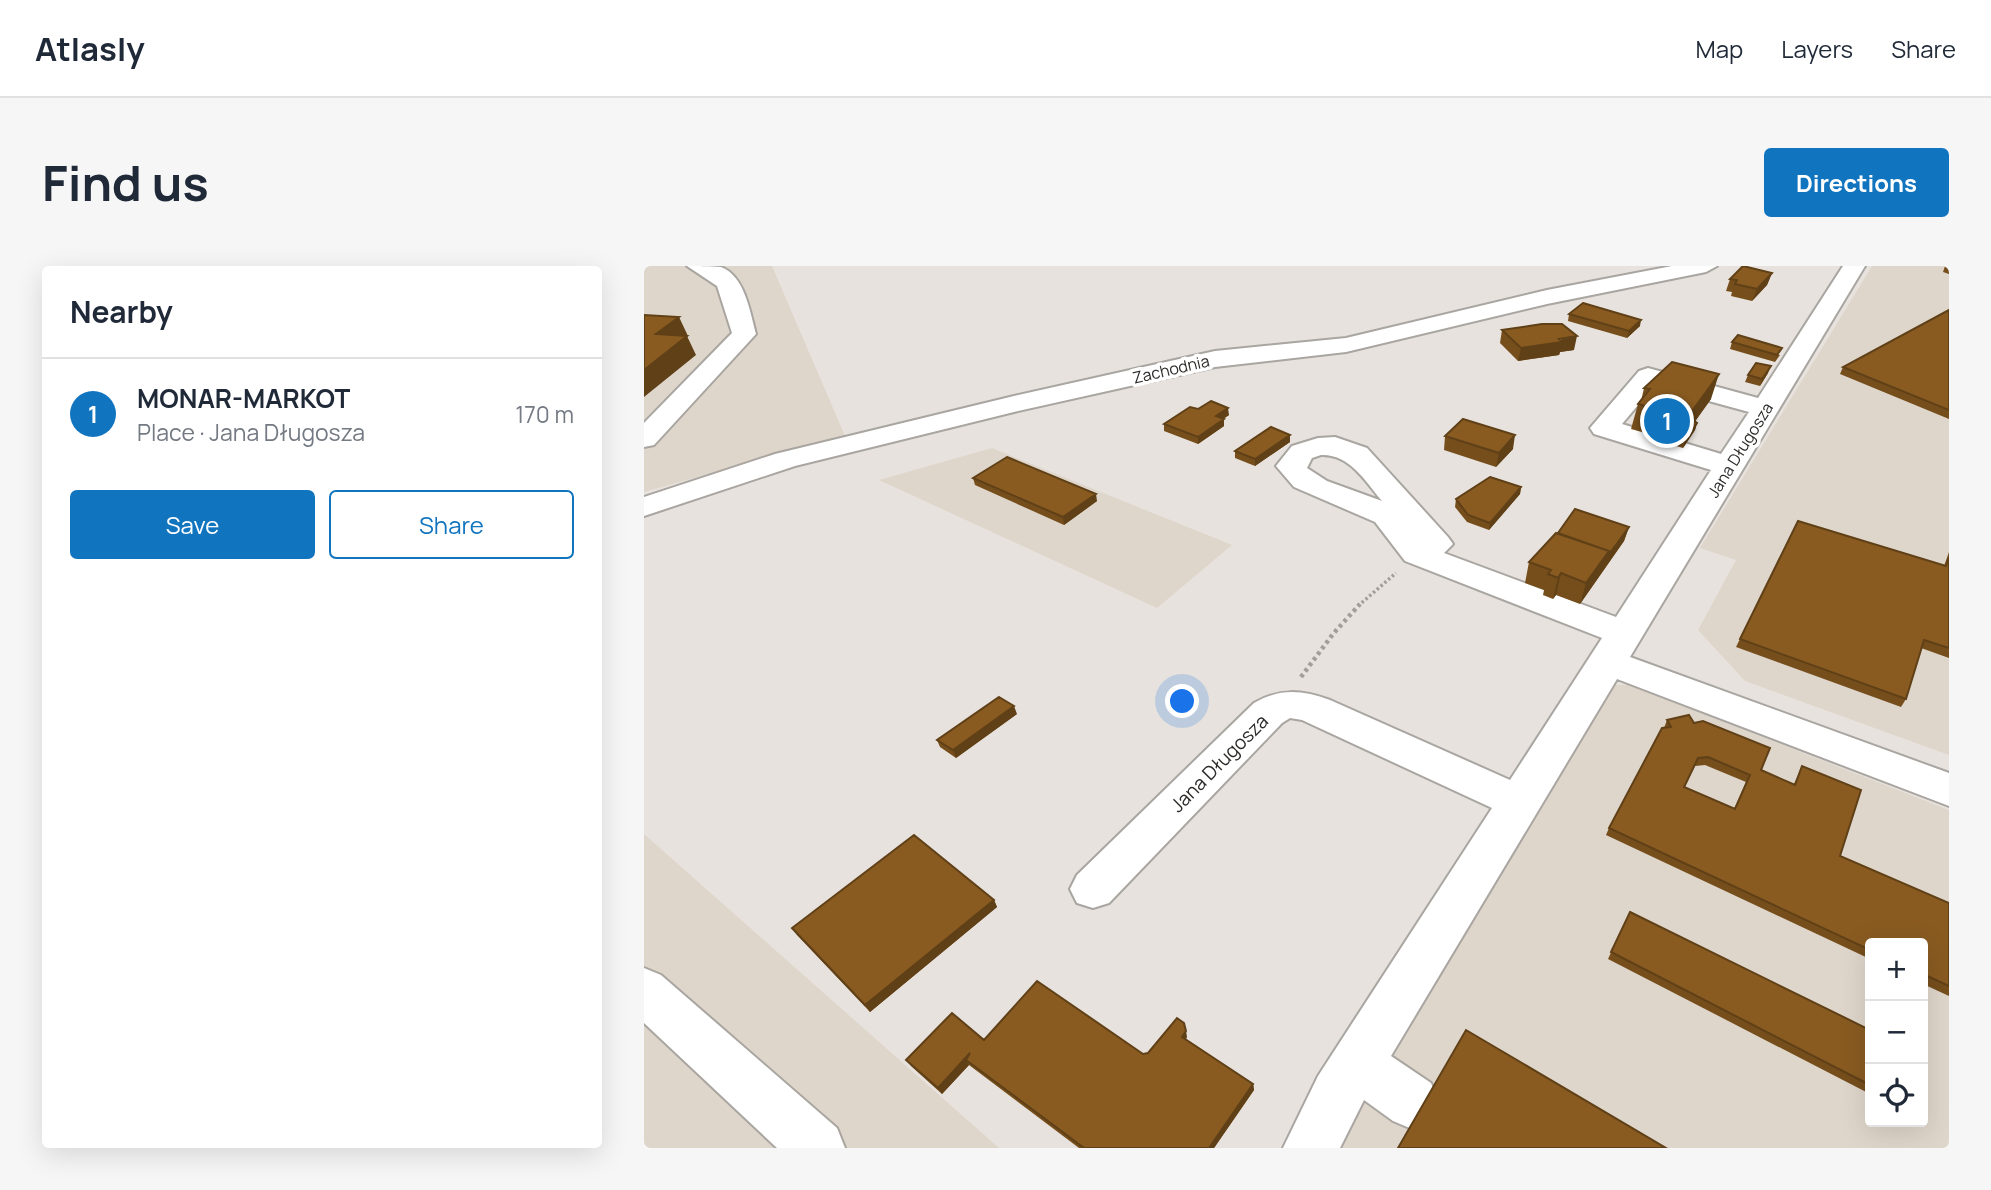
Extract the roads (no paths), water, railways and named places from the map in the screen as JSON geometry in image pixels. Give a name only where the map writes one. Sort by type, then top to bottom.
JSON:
[{"type":"street","points":[[644,439],[744,334],[729,281],[712,270],[698,266]]},
{"type":"street","name":"Zachodnia","points":[[644,507],[785,460],[1028,401],[1215,359],[1346,345],[1547,297],[1706,266]]},
{"type":"street","name":"Jana Długosza","points":[[1311,1148],[1337,1095],[1854,266]]},
{"type":"street","points":[[1730,466],[1604,428],[1648,376],[1765,408]]},
{"type":"street","points":[[1417,554],[1617,647],[1949,790]]},
{"type":"street","name":"Jana Długosza","points":[[1093,889],[1259,722],[1283,704],[1303,705],[1316,710],[1520,802]]},
{"type":"street","points":[[644,991],[817,1148]]},
{"type":"street","points":[[1358,1064],[1412,1102]]},
{"type":"place","name":"MONAR-MARKOT","points":[[1667,421]]}]
